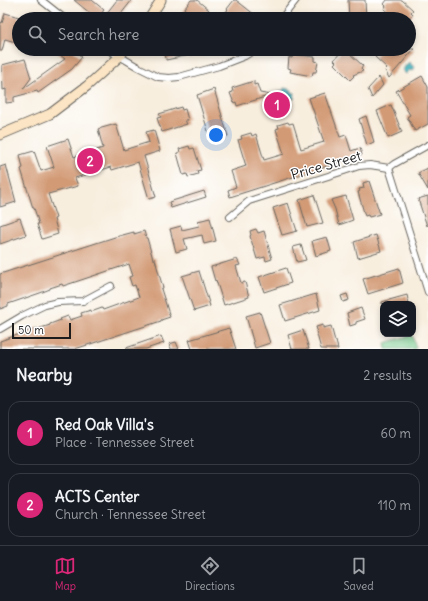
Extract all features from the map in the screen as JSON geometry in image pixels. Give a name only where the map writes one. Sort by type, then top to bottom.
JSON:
[{"type":"main road","points":[[152,12],[160,0]]},
{"type":"main road","points":[[0,135],[50,114],[87,86],[119,57]]},
{"type":"street","points":[[41,0],[57,12]]},
{"type":"street","points":[[287,12],[296,0]]},
{"type":"street","points":[[119,57],[158,77],[169,78],[179,77],[219,66],[245,56]]},
{"type":"street","points":[[428,145],[389,168],[428,292]]},
{"type":"street","name":"Price Street","points":[[230,217],[248,201],[359,166],[370,165],[389,168]]},
{"type":"street","points":[[0,329],[45,305],[58,302],[83,300],[111,286]]},
{"type":"green space","points":[[405,337],[413,337],[416,348],[386,349],[385,343]]},
{"type":"water","points":[[409,62],[415,68],[406,74],[402,70]]},
{"type":"water","points":[[284,88],[292,90],[291,92],[295,93],[294,99],[285,97],[284,99],[279,98],[280,91],[283,91]]},
{"type":"building","points":[[74,0],[92,0],[104,10],[102,12],[89,12]]},
{"type":"building","points":[[117,0],[132,0],[123,12],[108,12]]},
{"type":"building","points":[[191,0],[197,0],[209,10],[207,12],[182,12]]},
{"type":"building","points":[[234,0],[236,0],[251,12],[225,12],[228,10],[227,9]]},
{"type":"building","points":[[348,0],[365,0],[366,12],[349,12]]},
{"type":"building","points":[[387,0],[402,0],[413,10],[411,12],[388,12],[384,9],[386,6],[384,4]]},
{"type":"building","points":[[5,13],[12,15],[12,41],[5,39],[2,51],[0,51],[0,22],[2,23]]},
{"type":"building","points":[[61,56],[82,57],[72,69],[38,93],[37,91],[14,97],[14,102],[6,103],[6,89],[3,90],[2,65],[25,59],[31,78],[23,89],[65,59]]},
{"type":"building","points":[[166,56],[185,56],[166,60]]},
{"type":"building","points":[[292,56],[315,57],[315,61],[318,62],[316,72],[313,72],[312,76],[290,72],[291,69],[288,68],[289,57],[292,58]]},
{"type":"building","points":[[338,56],[352,56],[363,66],[361,69],[363,71],[353,75],[354,76],[350,80],[334,64],[336,62],[334,60]]},
{"type":"building","points":[[408,56],[389,78],[385,70],[387,68],[375,57]]},
{"type":"building","points":[[422,76],[428,87],[428,124],[415,131],[407,117],[410,115],[396,91]]},
{"type":"building","points":[[379,77],[383,85],[372,98],[368,89]]},
{"type":"building","points":[[254,81],[254,85],[257,84],[260,93],[271,95],[237,106],[236,102],[234,103],[230,93],[233,92],[232,88]]},
{"type":"building","points":[[214,89],[228,136],[225,136],[225,139],[215,142],[214,140],[211,141],[197,95]]},
{"type":"building","points":[[325,93],[340,137],[346,135],[351,151],[360,148],[362,155],[230,197],[228,190],[236,187],[231,171],[246,166],[238,140],[242,139],[241,136],[251,133],[252,136],[256,134],[264,160],[284,154],[276,129],[279,128],[278,125],[288,122],[289,124],[293,123],[301,149],[324,142],[309,98]]},
{"type":"building","points":[[268,99],[288,102],[286,110],[267,107]]},
{"type":"building","points":[[391,105],[402,132],[388,138],[377,111]]},
{"type":"building","points":[[181,107],[182,110],[185,109],[188,120],[185,120],[187,124],[162,132],[157,118],[161,117],[159,114]]},
{"type":"building","points":[[366,116],[374,142],[367,145],[359,119]]},
{"type":"building","points":[[116,124],[124,150],[149,142],[146,132],[154,130],[160,151],[144,156],[156,197],[149,199],[138,162],[112,170],[111,167],[75,178],[78,186],[48,194],[56,218],[54,219],[58,234],[42,239],[37,224],[39,224],[21,169],[23,168],[20,155],[34,151],[41,171],[54,167],[47,146],[68,139],[74,157],[103,148],[98,129]]},
{"type":"building","points":[[189,146],[190,149],[194,148],[201,170],[197,171],[198,174],[188,177],[187,174],[183,175],[177,153],[180,152],[179,149]]},
{"type":"building","points":[[6,165],[16,202],[0,207],[0,167]]},
{"type":"building","points":[[428,168],[428,190],[418,173]]},
{"type":"building","points":[[369,181],[380,214],[369,217],[368,215],[365,216],[358,192],[360,191],[359,189],[364,188],[363,183]]},
{"type":"building","points":[[204,191],[206,197],[171,208],[169,202]]},
{"type":"building","points":[[314,195],[323,223],[307,227],[299,200]]},
{"type":"building","points":[[346,196],[353,220],[339,225],[331,200]]},
{"type":"building","points":[[428,196],[428,225],[427,226],[418,199]]},
{"type":"building","points":[[288,203],[297,231],[282,235],[273,208]]},
{"type":"building","points":[[20,218],[26,235],[0,244],[0,225]]},
{"type":"building","points":[[210,218],[216,241],[204,244],[202,235],[184,239],[187,249],[176,252],[170,229],[181,226],[182,230],[199,226],[198,221]]},
{"type":"building","points":[[256,229],[258,233],[264,231],[272,259],[266,261],[265,257],[257,259],[250,236],[250,231]]},
{"type":"building","points":[[144,231],[153,259],[155,259],[163,288],[161,289],[170,317],[75,349],[0,349],[0,341],[50,325],[68,316],[70,320],[82,316],[81,313],[91,310],[91,312],[102,308],[103,310],[139,297],[135,285],[132,286],[129,277],[133,276],[129,264],[63,286],[62,284],[50,288],[8,304],[8,306],[0,309],[0,274],[115,237]]},
{"type":"building","points":[[376,235],[381,251],[358,258],[354,242]]},
{"type":"building","points":[[327,237],[331,251],[316,256],[312,241]]},
{"type":"building","points":[[301,245],[306,260],[297,262],[293,247]]},
{"type":"building","points":[[237,259],[240,265],[236,266],[241,283],[245,282],[249,297],[224,305],[211,267]]},
{"type":"building","points":[[286,268],[291,283],[264,292],[259,277]]},
{"type":"building","points":[[399,268],[403,283],[368,294],[363,279]]},
{"type":"building","points":[[199,271],[210,306],[194,311],[182,276]]},
{"type":"building","points":[[316,294],[320,310],[285,321],[280,305]]},
{"type":"building","points":[[347,294],[349,300],[343,302],[341,296]]},
{"type":"building","points":[[407,295],[408,301],[386,301]]},
{"type":"building","points":[[361,308],[365,319],[350,326],[347,313]]},
{"type":"building","points":[[260,312],[270,343],[255,348],[246,316]]},
{"type":"building","points":[[323,325],[323,328],[331,326],[338,349],[321,349],[316,327]]},
{"type":"building","points":[[229,328],[236,349],[192,349],[189,340]]},
{"type":"building","points":[[303,330],[309,349],[292,349],[288,335]]},
{"type":"building","points":[[161,336],[164,343],[146,349],[126,348]]},
{"type":"building","points":[[176,342],[179,349],[171,349],[169,344]]},
{"type":"place","name":"Red Oak Villa's","points":[[277,105]]},
{"type":"place","name":"ACTS Center","points":[[90,161]]}]
